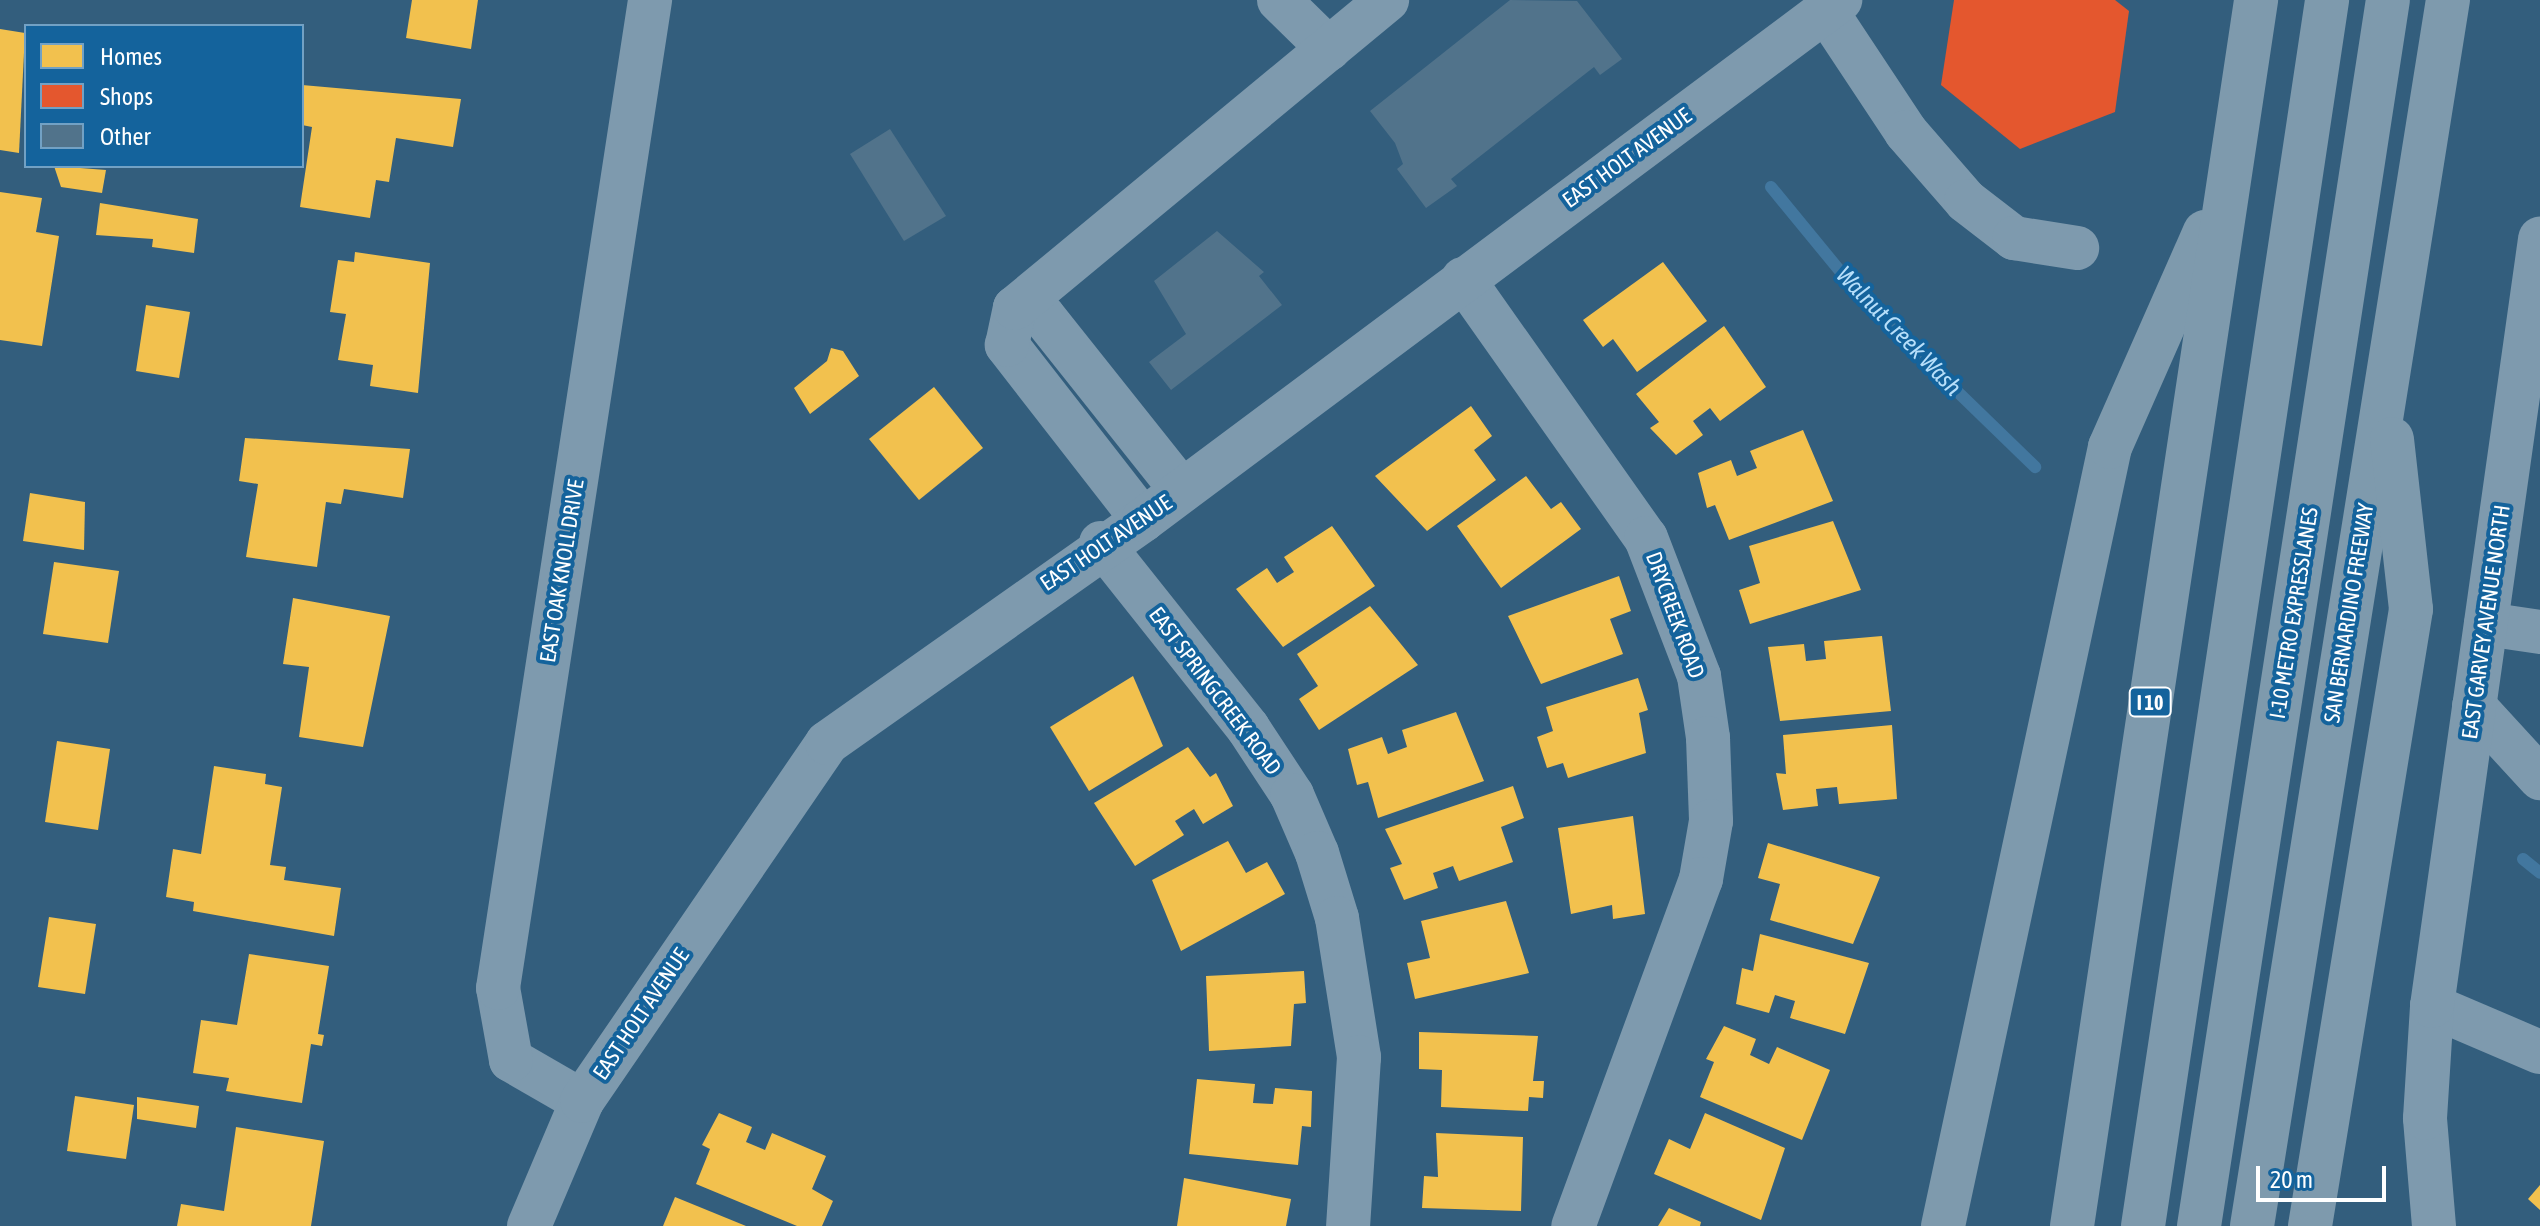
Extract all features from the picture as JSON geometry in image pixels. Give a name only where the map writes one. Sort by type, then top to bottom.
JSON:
[{"type":"highway","name":"I 10","points":[[2072,1226],[2256,0]]},
{"type":"highway","points":[[2143,1226],[2327,0]]},
{"type":"highway","name":"I-10 METRO EXPRESSLANES","points":[[2199,1226],[2388,0]]},
{"type":"highway","name":"SAN BERNARDINO FREEWAY","points":[[2252,1226],[2448,0]]},
{"type":"highway","points":[[1943,1226],[2110,447],[2228,179]]},
{"type":"highway","points":[[2310,1226],[2411,609],[2386,385]]},
{"type":"street","name":"EAST OAK KNOLL DRIVE","points":[[582,1101],[511,1060],[498,988],[650,0]]},
{"type":"street","points":[[1279,0],[1329,49]]},
{"type":"street","points":[[1143,520],[1007,345],[1015,308],[1387,0]]},
{"type":"street","name":"EAST HOLT AVENUE","points":[[529,1226],[582,1101],[827,743],[1101,543],[1143,520],[1833,6]]},
{"type":"street","points":[[1833,6],[1906,132],[1966,201],[2014,238],[2077,248]]},
{"type":"street","name":"EAST GARVEY AVENUE NORTH","points":[[2434,1226],[2425,1118],[2432,1006],[2540,239]]},
{"type":"street","name":"DRYCREEK ROAD","points":[[1463,279],[1646,538],[1699,676],[1708,738],[1711,821],[1701,879],[1573,1226]]},
{"type":"street","points":[[1015,308],[1043,316],[1182,491]]},
{"type":"street","points":[[1049,398],[1085,368]]},
{"type":"street","name":"EAST SPRINGCREEK ROAD","points":[[1101,543],[1248,728],[1292,795],[1317,853],[1337,918],[1359,1057],[1348,1226]]},
{"type":"street","points":[[2486,624],[2540,632]]},
{"type":"street","points":[[2474,706],[2540,778]]},
{"type":"street","points":[[2432,1006],[2540,1052]]},
{"type":"building: Homes","points":[[412,0],[478,0],[471,49],[406,38]]},
{"type":"building: Homes","points":[[0,29],[24,33],[24,53],[19,153],[0,150]]},
{"type":"building: Homes","points":[[304,85],[461,99],[453,147],[396,138],[389,182],[376,180],[370,218],[300,207],[312,127],[304,125]]},
{"type":"building: Homes","points":[[55,168],[106,170],[102,193],[61,187]]},
{"type":"building: Homes","points":[[0,192],[42,198],[36,232],[59,236],[42,346],[0,340]]},
{"type":"building: Homes","points":[[100,203],[198,219],[194,253],[152,247],[153,239],[96,235]]},
{"type":"building: Homes","points":[[355,252],[430,263],[418,393],[370,386],[373,365],[338,360],[346,314],[330,312],[338,260],[354,262]]},
{"type":"building: Homes","points":[[1663,262],[1707,321],[1637,372],[1613,339],[1603,347],[1583,320]]},
{"type":"building: Homes","points":[[146,305],[190,312],[179,378],[136,371]]},
{"type":"building: Homes","points":[[1724,326],[1766,387],[1720,421],[1710,408],[1693,421],[1703,435],[1676,455],[1650,428],[1659,422],[1636,394]]},
{"type":"building: Homes","points":[[831,348],[843,351],[859,376],[810,414],[794,388],[827,361]]},
{"type":"building: Homes","points":[[934,387],[983,448],[919,500],[869,439]]},
{"type":"building: Homes","points":[[1471,406],[1492,436],[1474,450],[1496,480],[1427,531],[1375,476]]},
{"type":"building: Homes","points":[[1803,430],[1833,501],[1729,540],[1715,505],[1707,508],[1698,473],[1731,460],[1737,476],[1757,468],[1750,451]]},
{"type":"building: Homes","points":[[245,438],[410,449],[403,498],[344,489],[341,504],[326,502],[317,567],[246,557],[258,484],[239,481]]},
{"type":"building: Homes","points":[[1526,476],[1551,509],[1561,502],[1581,529],[1501,588],[1457,526]]},
{"type":"building: Homes","points":[[30,493],[85,502],[84,550],[23,541]]},
{"type":"building: Homes","points":[[1833,521],[1861,590],[1750,624],[1739,590],[1760,583],[1749,546]]},
{"type":"building: Homes","points":[[1332,526],[1375,586],[1283,647],[1236,589],[1267,568],[1277,583],[1294,572],[1284,557]]},
{"type":"building: Homes","points":[[54,562],[119,571],[108,643],[43,634]]},
{"type":"building: Homes","points":[[1619,576],[1631,611],[1610,619],[1623,654],[1541,684],[1508,616]]},
{"type":"building: Homes","points":[[293,598],[390,616],[363,747],[299,737],[309,667],[283,664]]},
{"type":"building: Homes","points":[[1370,606],[1418,665],[1319,730],[1299,699],[1318,686],[1297,654]]},
{"type":"building: Homes","points":[[1882,636],[1891,711],[1780,721],[1768,647],[1804,644],[1806,661],[1826,659],[1824,641]]},
{"type":"building: Homes","points":[[1133,676],[1163,746],[1089,791],[1050,727]]},
{"type":"building: Homes","points":[[1638,678],[1648,710],[1639,713],[1646,753],[1568,778],[1563,763],[1547,768],[1537,737],[1553,731],[1546,707]]},
{"type":"building: Homes","points":[[1456,712],[1484,781],[1378,818],[1368,782],[1357,785],[1348,749],[1382,737],[1388,754],[1407,747],[1402,730]]},
{"type":"building: Homes","points":[[1892,725],[1897,799],[1839,804],[1837,787],[1816,789],[1818,806],[1783,810],[1776,773],[1786,774],[1783,735]]},
{"type":"building: Homes","points":[[57,741],[110,749],[98,830],[45,822]]},
{"type":"building: Homes","points":[[1188,747],[1210,777],[1216,773],[1233,806],[1203,824],[1194,809],[1175,821],[1184,835],[1135,866],[1094,803]]},
{"type":"building: Homes","points":[[214,766],[266,774],[265,784],[282,787],[270,865],[286,867],[284,880],[341,888],[334,936],[193,911],[194,902],[166,897],[173,849],[201,854]]},
{"type":"building: Homes","points":[[1513,786],[1524,818],[1501,827],[1513,862],[1459,881],[1453,866],[1433,873],[1438,888],[1404,900],[1390,868],[1402,864],[1385,829]]},
{"type":"building: Homes","points":[[1633,816],[1645,914],[1613,919],[1612,905],[1571,914],[1558,828]]},
{"type":"building: Homes","points":[[1228,841],[1246,873],[1267,862],[1285,894],[1181,951],[1152,880]]},
{"type":"building: Homes","points":[[1768,843],[1880,877],[1853,944],[1770,920],[1780,884],[1758,878]]},
{"type":"building: Homes","points":[[1506,901],[1529,973],[1415,999],[1407,963],[1430,958],[1421,921]]},
{"type":"building: Homes","points":[[49,917],[96,924],[85,994],[38,987]]},
{"type":"building: Homes","points":[[1760,934],[1869,963],[1845,1034],[1790,1018],[1795,1001],[1775,995],[1769,1013],[1736,1004],[1742,968],[1753,971]]},
{"type":"building: Homes","points":[[249,954],[329,966],[318,1034],[324,1035],[322,1046],[311,1044],[302,1103],[226,1091],[229,1078],[193,1073],[201,1020],[237,1025]]},
{"type":"building: Homes","points":[[1304,971],[1306,1003],[1294,1004],[1291,1046],[1209,1051],[1206,976]]},
{"type":"building: Homes","points":[[1724,1026],[1756,1039],[1750,1055],[1769,1064],[1777,1047],[1830,1070],[1802,1140],[1700,1097],[1714,1062],[1706,1059]]},
{"type":"building: Homes","points":[[1419,1032],[1538,1036],[1533,1081],[1544,1081],[1543,1098],[1529,1097],[1528,1111],[1441,1107],[1442,1070],[1419,1069]]},
{"type":"building: Homes","points":[[1197,1079],[1255,1084],[1253,1103],[1273,1104],[1275,1088],[1312,1091],[1311,1127],[1302,1126],[1298,1165],[1189,1154]]},
{"type":"building: Homes","points":[[75,1096],[134,1105],[126,1159],[67,1151]]},
{"type":"building: Homes","points":[[137,1097],[199,1106],[196,1128],[137,1119]]},
{"type":"building: Homes","points":[[719,1113],[752,1127],[746,1142],[765,1150],[772,1133],[826,1156],[812,1189],[833,1201],[822,1226],[797,1226],[696,1184],[710,1149],[702,1145]]},
{"type":"building: Homes","points":[[1705,1113],[1785,1148],[1761,1220],[1654,1174],[1669,1139],[1690,1149]]},
{"type":"building: Homes","points":[[236,1127],[324,1141],[311,1226],[177,1226],[181,1204],[224,1211]]},
{"type":"building: Homes","points":[[1436,1133],[1523,1137],[1521,1211],[1422,1208],[1424,1176],[1438,1177]]},
{"type":"building: Homes","points":[[1184,1178],[1291,1199],[1286,1226],[1177,1226]]},
{"type":"building: Homes","points":[[2540,1185],[2540,1210],[2528,1199]]},
{"type":"building: Homes","points":[[675,1197],[746,1226],[663,1226]]},
{"type":"building: Homes","points":[[1669,1208],[1701,1222],[1700,1226],[1658,1226]]},
{"type":"building: Shops","points":[[1954,0],[2115,0],[2129,11],[2115,112],[2020,149],[1941,85]]},
{"type":"building: Other","points":[[1510,0],[1577,1],[1622,59],[1600,75],[1594,67],[1451,179],[1457,186],[1426,208],[1397,169],[1403,164],[1395,143],[1370,111]]},
{"type":"building: Other","points":[[890,129],[946,216],[904,241],[850,154]]},
{"type":"building: Other","points":[[1217,231],[1264,272],[1259,276],[1282,305],[1171,390],[1149,362],[1186,334],[1154,281]]},
{"type":"waterway","name":"Walnut Creek Wash","points":[[1771,187],[1868,305],[2035,467]]},
{"type":"waterway","name":"Walnut Creek Wash","points":[[2523,859],[2540,873]]}]
